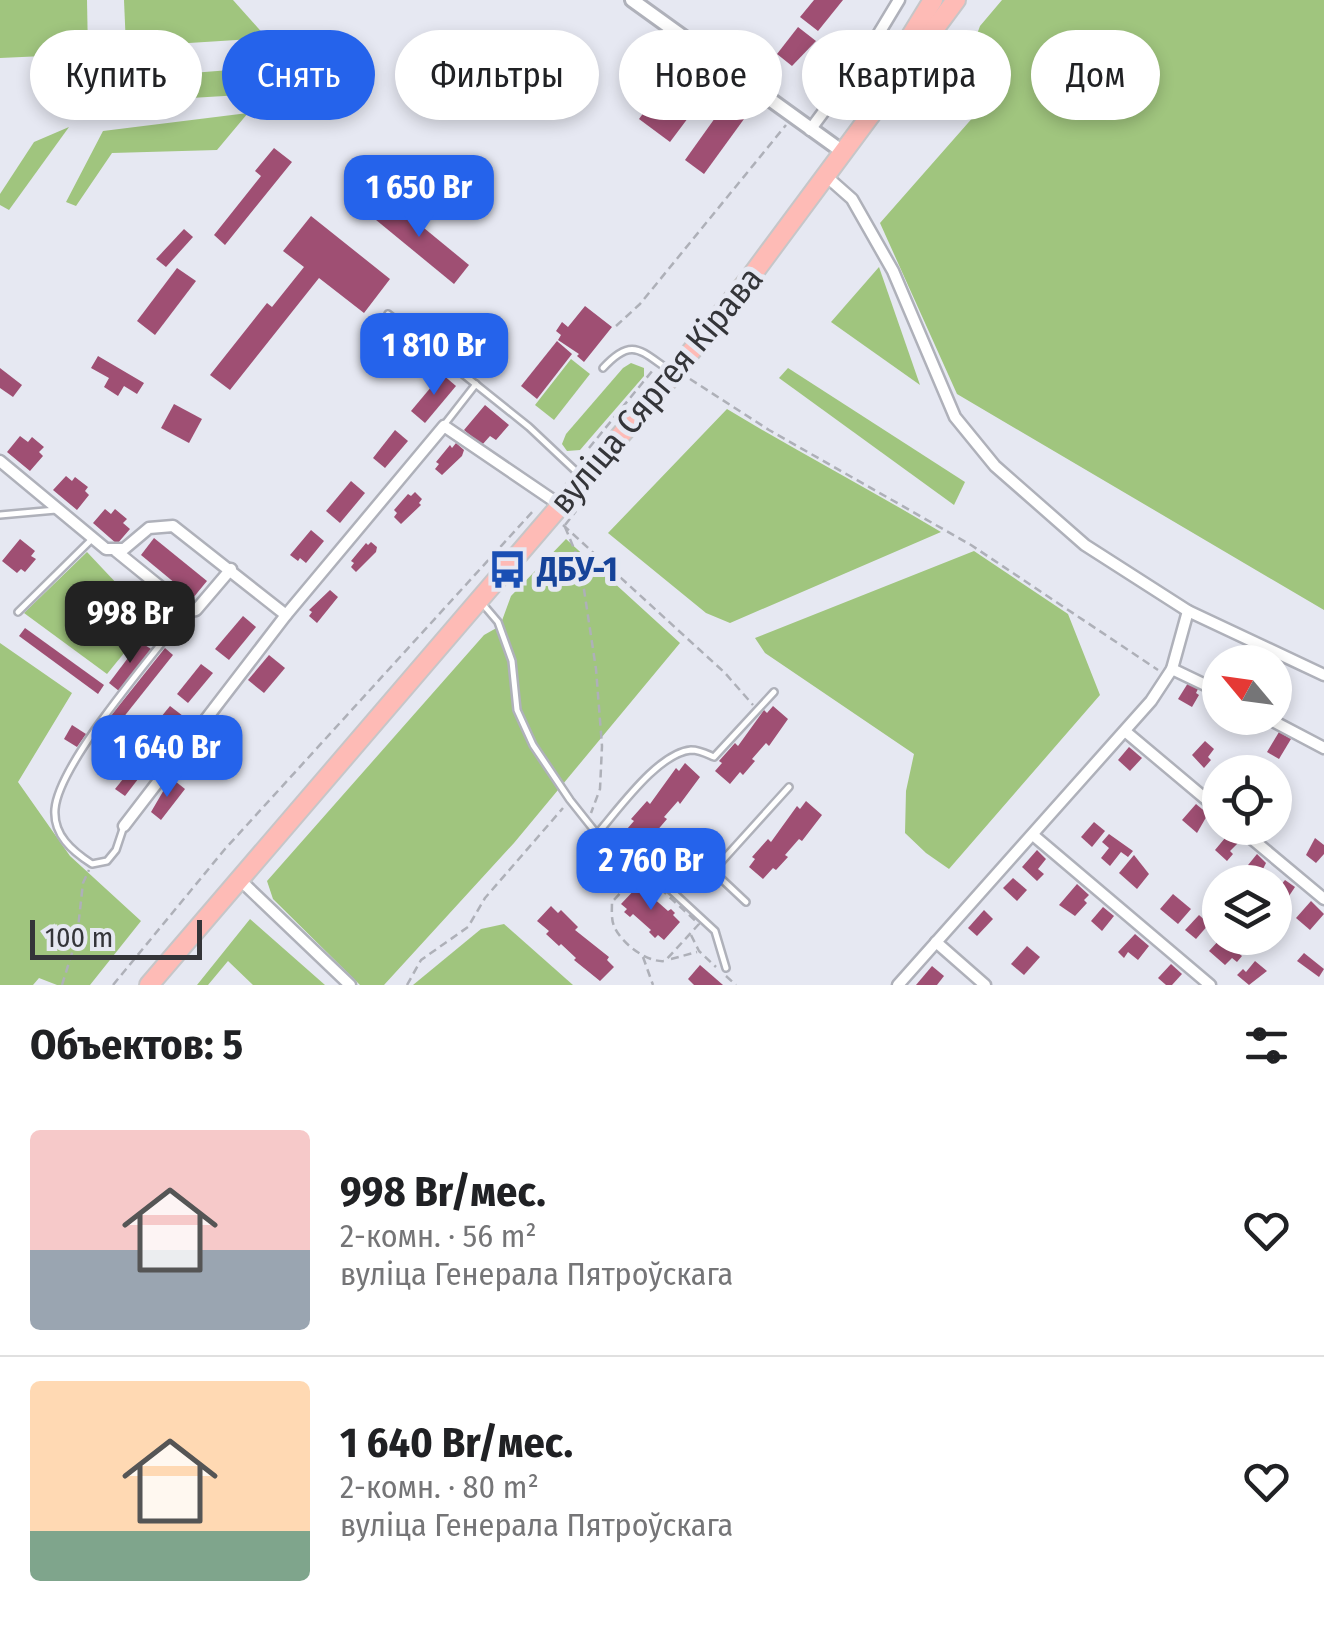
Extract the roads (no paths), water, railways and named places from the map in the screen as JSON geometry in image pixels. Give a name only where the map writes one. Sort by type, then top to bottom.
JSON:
[{"type":"main road","name":"вуліца Сяргея Кірава","points":[[843,152],[933,0]]},
{"type":"main road","name":"вуліца Сяргея Кірава","points":[[149,985],[583,478],[666,368],[826,176],[956,0]]},
{"type":"street","points":[[632,0],[843,152]]},
{"type":"street","points":[[810,130],[867,53],[900,0]]},
{"type":"street","points":[[826,176],[852,199],[892,271],[945,397],[967,436],[995,466],[1085,545],[1188,611],[1324,675]]},
{"type":"street","points":[[124,826],[286,616],[444,426],[560,504]]},
{"type":"street","points":[[0,462],[188,610],[196,610],[231,569]]},
{"type":"street","points":[[116,551],[130,545],[149,528],[168,524],[231,569],[286,616]]},
{"type":"street","points":[[898,985],[1126,732],[1169,673],[1188,611]]},
{"type":"street","points":[[1169,673],[1202,685]]},
{"type":"street","points":[[1292,731],[1324,748]]},
{"type":"street","points":[[1126,732],[1202,796]]},
{"type":"street","points":[[1033,835],[1210,985]]},
{"type":"street","points":[[1260,845],[1324,899]]},
{"type":"street","points":[[240,879],[350,985]]},
{"type":"street","points":[[936,942],[984,985]]},
{"type":"lane","points":[[388,314],[529,427],[583,478]]},
{"type":"lane","points":[[603,368],[626,348],[638,350],[666,368]]},
{"type":"lane","points":[[444,426],[476,384]]},
{"type":"lane","points":[[0,515],[59,511]]},
{"type":"lane","points":[[18,612],[92,538]]},
{"type":"lane","points":[[480,601],[498,622],[512,660],[517,710],[532,744],[588,826],[715,931],[726,968]]},
{"type":"lane","points":[[124,826],[116,850],[107,861],[92,864],[72,851],[58,830],[55,807],[80,751],[188,610]]},
{"type":"lane","points":[[597,834],[665,760],[697,750],[714,757],[774,692]]},
{"type":"lane","points":[[713,871],[789,787]]},
{"type":"lane","points":[[645,871],[679,840],[746,902]]},
{"type":"place","name":"ДБУ-1","points":[[507,569]]}]
